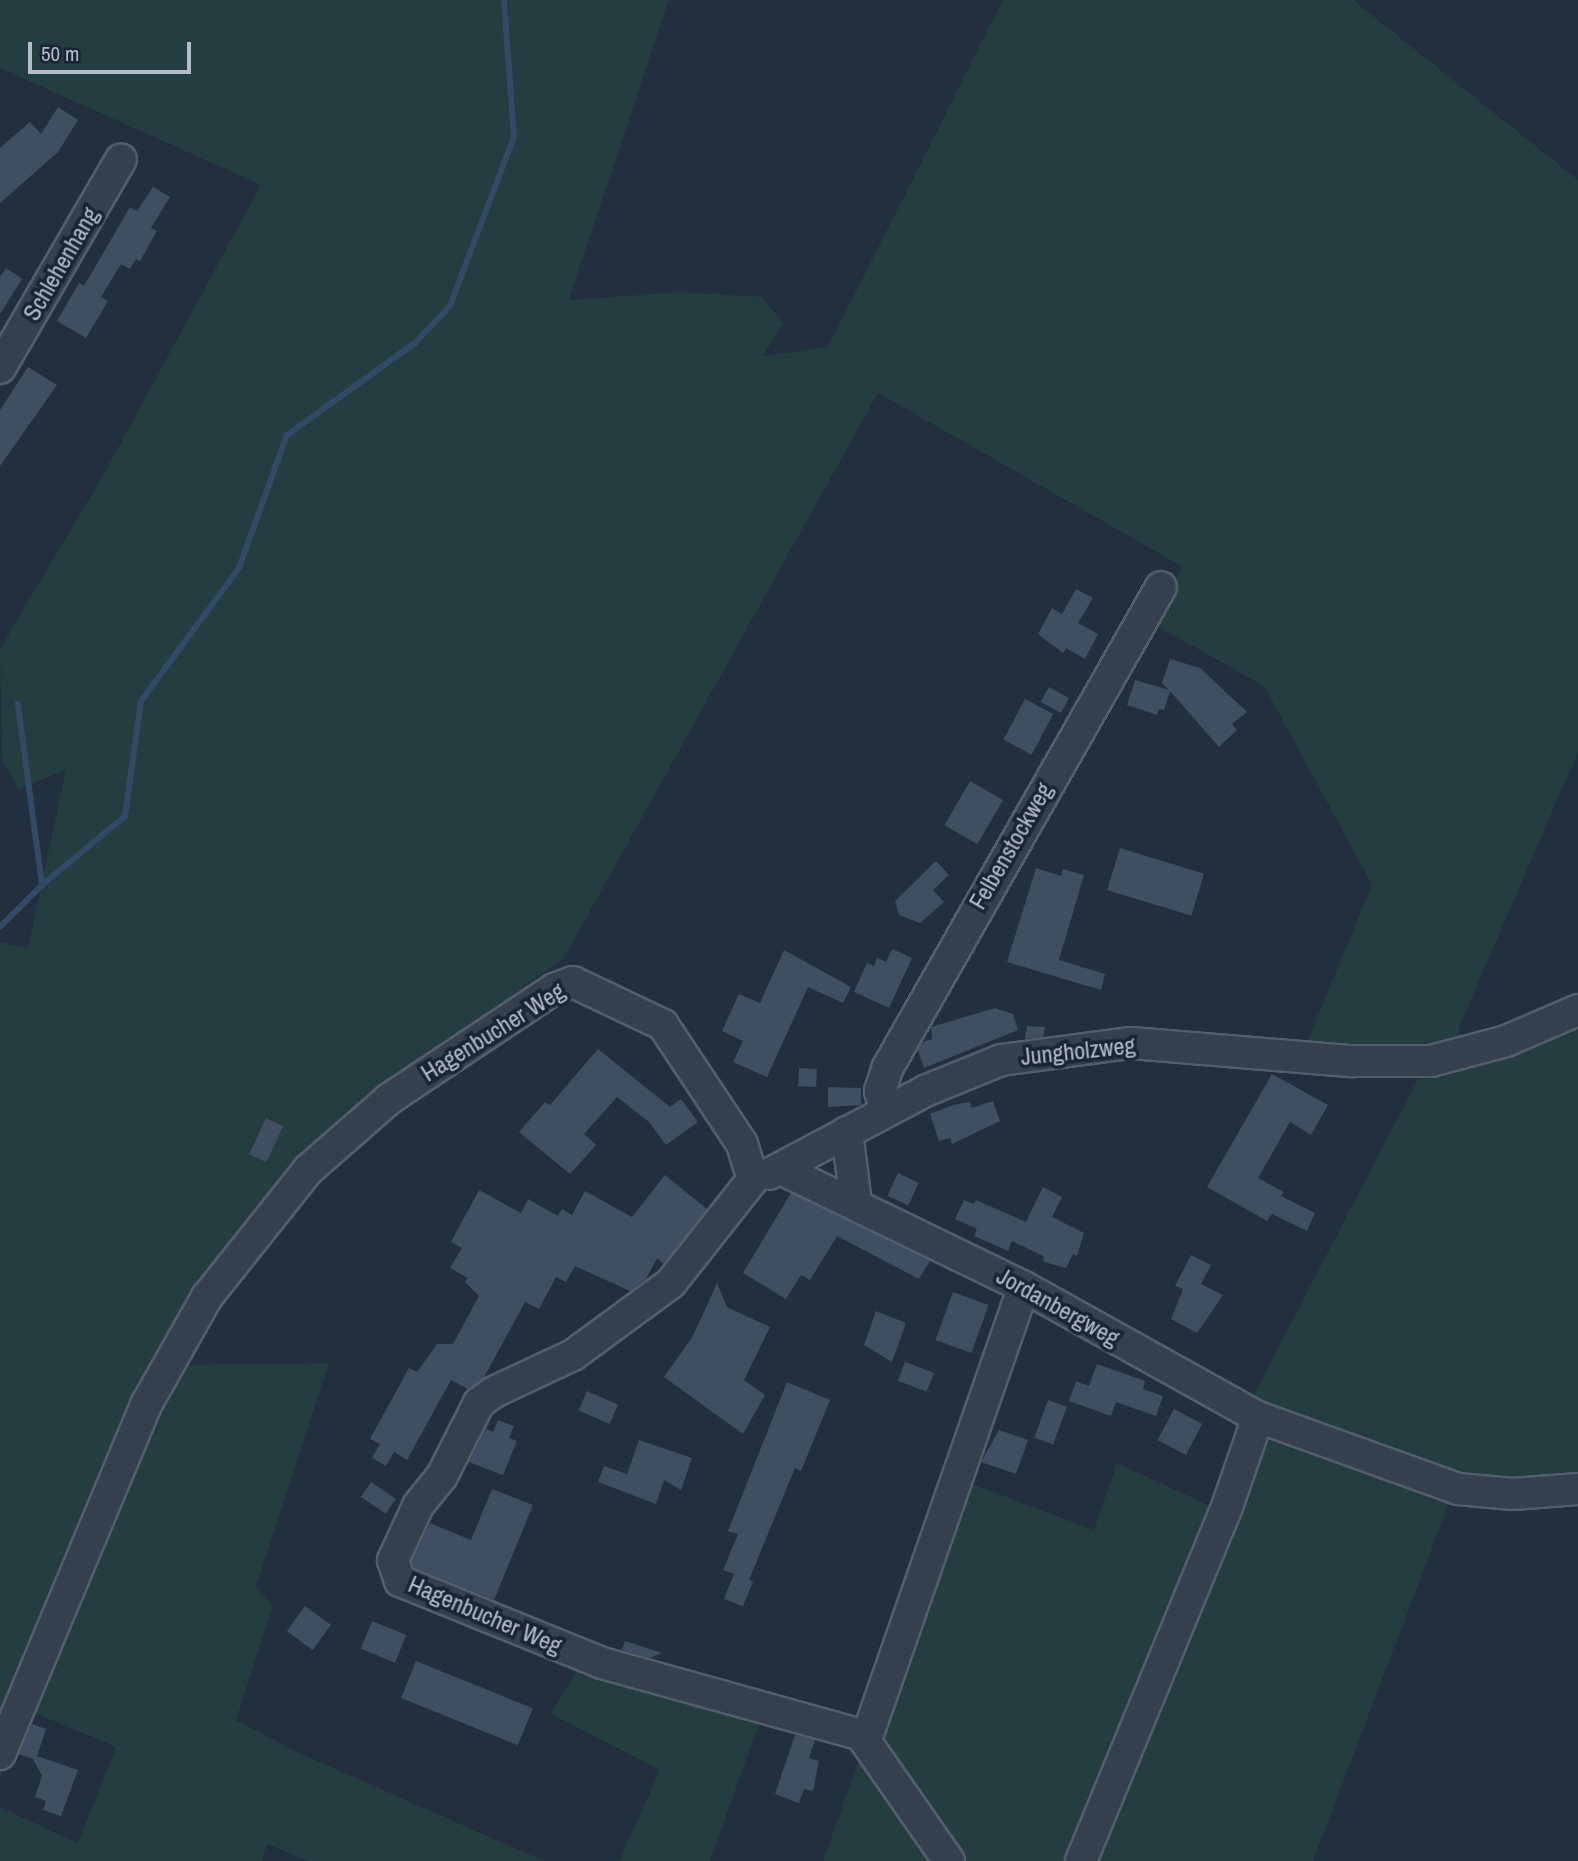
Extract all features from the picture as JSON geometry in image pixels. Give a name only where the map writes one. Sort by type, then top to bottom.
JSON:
[{"type":"street","name":"Schlehenhang","points":[[0,368],[121,159]]},
{"type":"street","name":"Felbenstockweg","points":[[886,1111],[880,1091],[888,1067],[1161,587]]},
{"type":"street","name":"Hagenbucher Weg","points":[[0,1754],[147,1403],[207,1297],[308,1170],[388,1099],[554,989],[573,982],[663,1025],[742,1144],[753,1178],[671,1283],[573,1355],[494,1392],[479,1403],[442,1476],[418,1506],[392,1568],[400,1581],[602,1663],[861,1735]]},
{"type":"street","name":"Jungholzweg","points":[[753,1178],[783,1170],[886,1111],[1001,1060],[1132,1043],[1352,1061],[1431,1061],[1506,1041],[1578,1010]]},
{"type":"street","points":[[847,1132],[856,1203]]},
{"type":"street","name":"Jordanbergweg","points":[[783,1170],[856,1203],[1024,1287],[1258,1417],[1458,1489],[1513,1494],[1578,1489]]},
{"type":"street","points":[[950,1861],[861,1735],[869,1731],[1024,1287]]},
{"type":"street","points":[[1081,1861],[1227,1507],[1258,1417]]},
{"type":"green space","points":[[0,0],[669,0],[569,300],[679,292],[762,297],[783,323],[763,356],[828,347],[1003,0],[1353,0],[1578,180],[1578,752],[1459,1027],[1462,1058],[1578,1021],[1578,1484],[1494,1482],[1461,1472],[1313,1861],[823,1861],[959,1479],[1094,1530],[1117,1463],[1228,1514],[1250,1402],[1431,1054],[1302,1054],[1372,885],[1264,686],[1148,621],[1183,567],[878,393],[564,958],[339,1120],[276,1195],[160,1365],[329,1363],[256,1587],[273,1605],[236,1720],[295,1751],[544,1861],[308,1861],[267,1844],[262,1861],[0,1861],[0,1807],[78,1843],[116,1747],[30,1711],[0,1777],[0,942],[28,948],[66,770],[18,789],[2,759],[0,649],[106,470],[261,185],[0,68]]},
{"type":"green space","points":[[576,1671],[761,1718],[710,1861],[619,1861],[660,1770],[551,1714]]},
{"type":"building","points":[[58,107],[78,120],[58,152],[0,203],[0,148],[30,122],[41,134]]},
{"type":"building","points":[[153,187],[170,197],[151,228],[157,231],[140,261],[136,259],[130,269],[121,264],[101,297],[108,301],[86,338],[57,321],[79,283],[84,286],[130,207],[137,211]]},
{"type":"building","points":[[6,268],[22,279],[0,314],[0,277]]},
{"type":"building","points":[[28,367],[57,385],[0,466],[0,410]]},
{"type":"building","points":[[1076,589],[1093,598],[1078,623],[1098,634],[1085,659],[1066,648],[1063,653],[1038,634],[1052,608],[1062,614]]},
{"type":"building","points":[[1170,659],[1200,668],[1247,712],[1232,724],[1237,730],[1219,747],[1170,691],[1164,710],[1159,709],[1157,715],[1127,705],[1135,680],[1169,690],[1162,683]]},
{"type":"building","points":[[1049,687],[1069,698],[1061,713],[1041,702]]},
{"type":"building","points":[[1025,699],[1053,714],[1032,755],[1003,740]]},
{"type":"building","points":[[970,781],[1003,800],[977,844],[944,825]]},
{"type":"building","points":[[1120,848],[1204,874],[1191,916],[1107,890]]},
{"type":"building","points":[[936,861],[949,875],[933,890],[944,902],[920,923],[899,915],[895,901]]},
{"type":"building","points":[[1036,868],[1061,876],[1063,869],[1084,875],[1059,960],[1105,974],[1101,990],[1007,962]]},
{"type":"building","points":[[892,949],[912,958],[889,1008],[854,992],[867,963],[874,966],[877,958],[886,962]]},
{"type":"building","points":[[784,950],[851,987],[843,1003],[808,987],[767,1077],[733,1062],[743,1041],[722,1031],[739,994],[760,1003]]},
{"type":"building","points":[[995,1008],[1013,1014],[1018,1030],[924,1068],[918,1050],[923,1042],[932,1039],[931,1027]]},
{"type":"building","points":[[1027,1026],[1045,1027],[1043,1037],[1025,1039]]},
{"type":"building","points":[[598,1049],[670,1107],[681,1099],[698,1122],[666,1145],[649,1122],[617,1097],[584,1134],[596,1145],[570,1174],[519,1132],[545,1102],[550,1105]]},
{"type":"building","points":[[799,1068],[817,1069],[816,1087],[798,1086]]},
{"type":"building","points":[[1272,1074],[1328,1105],[1311,1135],[1290,1122],[1258,1178],[1284,1192],[1281,1196],[1315,1213],[1307,1231],[1272,1214],[1267,1221],[1207,1187]]},
{"type":"building","points":[[828,1087],[861,1088],[861,1105],[828,1107]]},
{"type":"building","points":[[993,1101],[1000,1121],[952,1144],[950,1138],[939,1141],[930,1114],[953,1105],[970,1102],[972,1108]]},
{"type":"building","points":[[266,1118],[283,1126],[266,1162],[249,1154]]},
{"type":"building","points":[[898,1173],[919,1183],[908,1205],[887,1196]]},
{"type":"building","points":[[665,1175],[707,1209],[664,1264],[657,1258],[646,1279],[630,1291],[575,1266],[566,1282],[556,1277],[539,1309],[525,1302],[483,1379],[468,1389],[451,1380],[407,1460],[394,1452],[386,1466],[372,1458],[380,1444],[370,1439],[409,1368],[417,1372],[437,1344],[453,1344],[479,1296],[465,1282],[468,1278],[450,1268],[462,1248],[451,1242],[479,1190],[521,1213],[528,1199],[558,1216],[562,1209],[572,1215],[585,1191],[632,1217]]},
{"type":"building","points":[[1043,1187],[1062,1197],[1052,1217],[1084,1233],[1077,1256],[1073,1254],[1066,1268],[1044,1262],[1043,1256],[1012,1241],[1008,1251],[974,1236],[977,1229],[955,1219],[964,1200],[974,1204],[976,1200],[1026,1222]]},
{"type":"building","points":[[791,1193],[930,1261],[919,1279],[837,1236],[810,1280],[801,1275],[786,1299],[743,1273]]},
{"type":"building","points":[[1191,1255],[1211,1265],[1201,1284],[1223,1295],[1197,1333],[1171,1319],[1183,1289],[1175,1286]]},
{"type":"building","points":[[717,1283],[727,1307],[770,1327],[744,1380],[765,1395],[743,1434],[664,1377],[693,1336]]},
{"type":"building","points":[[953,1292],[989,1305],[971,1353],[936,1340]]},
{"type":"building","points":[[876,1311],[906,1323],[892,1362],[864,1345]]},
{"type":"building","points":[[905,1362],[934,1373],[927,1392],[898,1381]]},
{"type":"building","points":[[1097,1364],[1145,1381],[1143,1389],[1163,1396],[1156,1416],[1116,1402],[1111,1416],[1069,1401],[1076,1381],[1089,1386]]},
{"type":"building","points":[[787,1382],[830,1400],[801,1471],[795,1468],[749,1580],[753,1582],[743,1606],[724,1599],[734,1574],[723,1570],[738,1534],[728,1531]]},
{"type":"building","points":[[587,1391],[618,1405],[610,1424],[578,1410]]},
{"type":"building","points":[[1048,1400],[1067,1407],[1053,1444],[1034,1438]]},
{"type":"building","points":[[1174,1409],[1202,1424],[1186,1455],[1158,1440]]},
{"type":"building","points":[[498,1420],[514,1426],[509,1438],[517,1441],[503,1475],[469,1462],[486,1429],[493,1432]]},
{"type":"building","points":[[999,1430],[1028,1440],[1016,1474],[981,1462]]},
{"type":"building","points":[[639,1440],[692,1458],[681,1490],[664,1480],[656,1504],[598,1482],[604,1466],[627,1474]]},
{"type":"building","points":[[371,1482],[396,1499],[386,1514],[361,1497]]},
{"type":"building","points":[[492,1489],[533,1505],[494,1600],[414,1568],[412,1561],[430,1523],[471,1540]]},
{"type":"building","points":[[305,1606],[331,1625],[313,1650],[287,1631]]},
{"type":"building","points":[[372,1621],[406,1635],[395,1663],[361,1649]]},
{"type":"building","points":[[625,1641],[662,1653],[650,1658],[622,1650]]},
{"type":"building","points":[[416,1661],[533,1708],[518,1745],[401,1698]]},
{"type":"building","points":[[32,1724],[46,1729],[37,1756],[78,1770],[61,1816],[43,1810],[46,1801],[35,1797],[42,1776],[33,1759],[19,1754]]},
{"type":"building","points":[[795,1735],[815,1740],[809,1758],[819,1761],[813,1791],[804,1789],[799,1803],[775,1794]]},
{"type":"waterway","points":[[42,885],[125,816],[141,701],[239,568],[287,435],[415,343],[450,306],[514,137],[504,0]]},
{"type":"waterway","points":[[0,927],[42,885],[18,704]]}]
